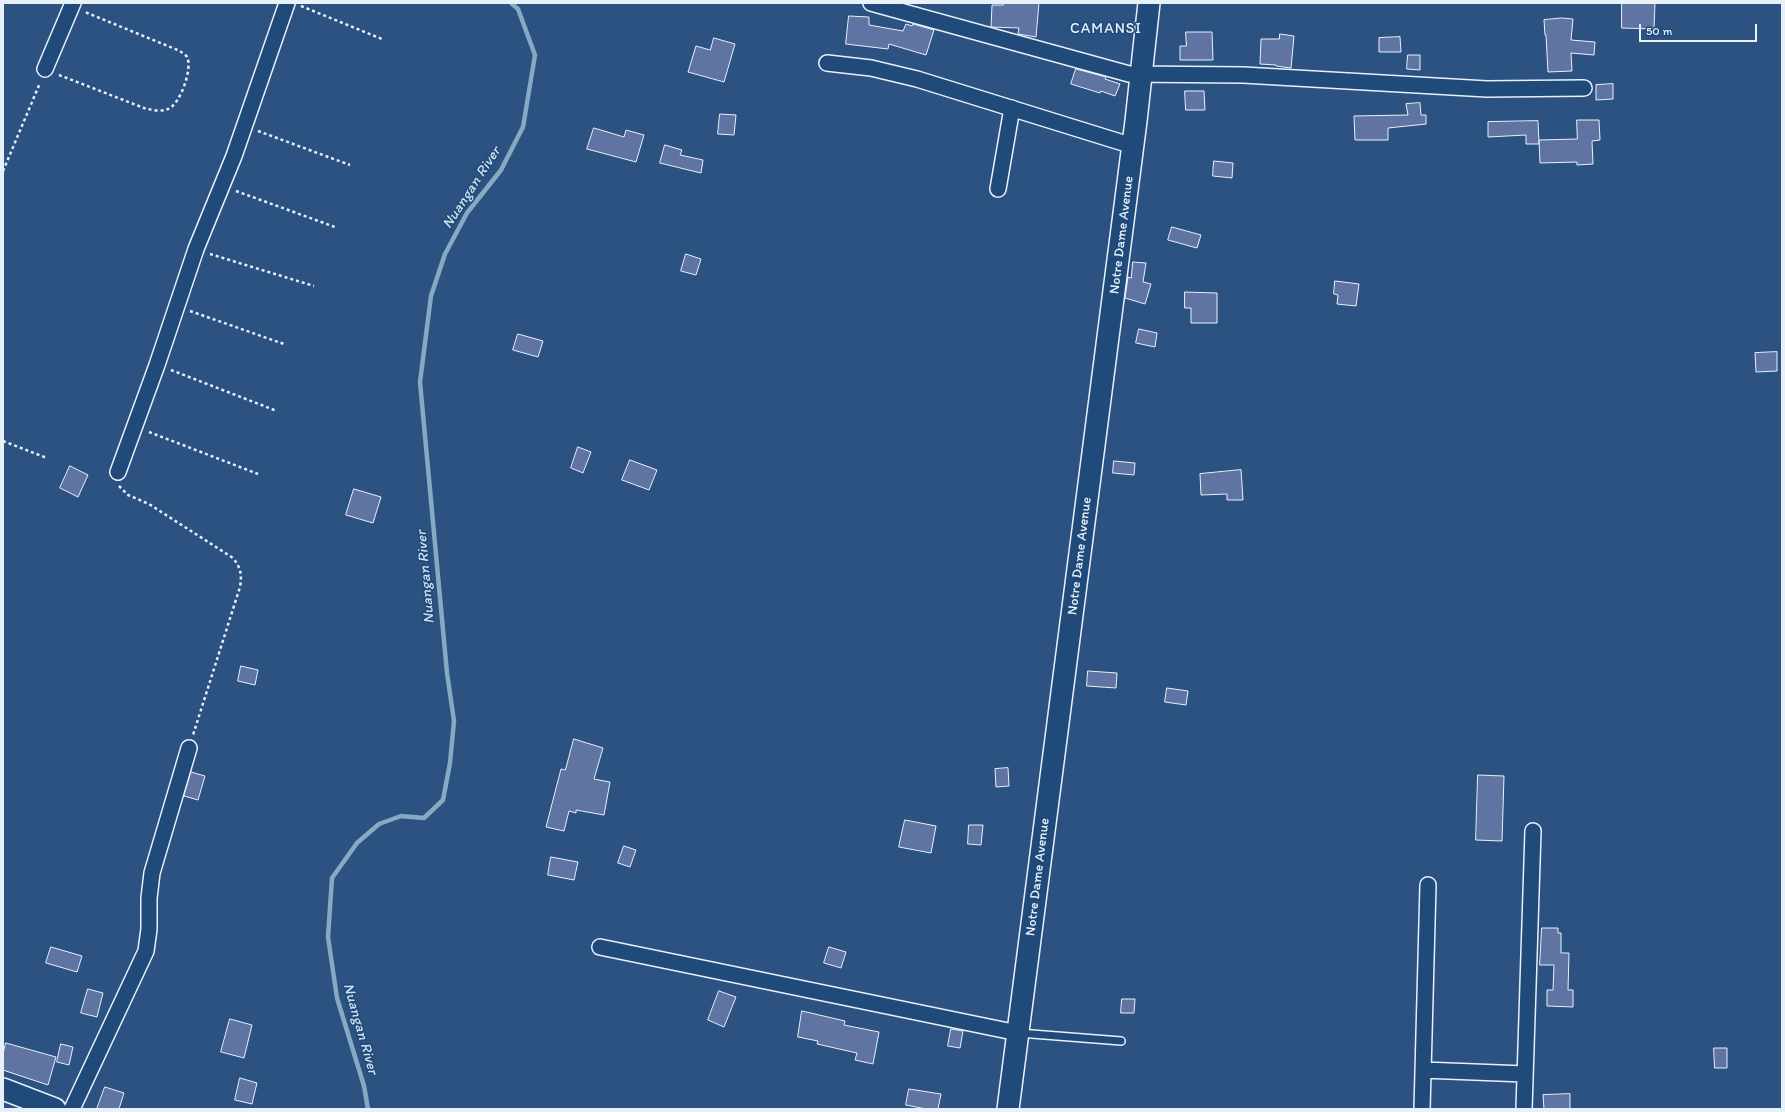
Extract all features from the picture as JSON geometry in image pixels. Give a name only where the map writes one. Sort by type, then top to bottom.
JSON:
[{"type":"street","points":[[871,3],[1123,73],[1242,75],[1487,89],[1584,88]]},
{"type":"street","name":"Notre Dame Avenue","points":[[1008,1109],[1133,146],[1149,3]]},
{"type":"street","points":[[118,472],[178,306],[196,249],[293,4]]},
{"type":"street","points":[[46,69],[72,5]]},
{"type":"street","points":[[827,63],[871,68],[917,79],[1133,146]]},
{"type":"street","points":[[998,189],[1012,108]]},
{"type":"street","points":[[72,1109],[146,951],[149,929],[149,898],[152,873],[189,748]]},
{"type":"street","points":[[1524,1109],[1533,831]]},
{"type":"street","points":[[1422,1109],[1428,885]]},
{"type":"street","points":[[600,947],[1018,1033]]},
{"type":"street","points":[[1423,1070],[1525,1074]]},
{"type":"street","points":[[3,1090],[55,1109]]},
{"type":"lane","points":[[1018,1033],[1121,1041]]},
{"type":"path","points":[[293,4],[382,39]]},
{"type":"path","points":[[3,172],[46,69],[144,108],[157,111],[169,109],[177,102],[189,69],[187,57],[180,51],[72,5]]},
{"type":"path","points":[[244,126],[350,165]]},
{"type":"path","points":[[222,186],[335,227]]},
{"type":"path","points":[[196,249],[314,286]]},
{"type":"path","points":[[178,306],[284,344]]},
{"type":"path","points":[[157,365],[277,411]]},
{"type":"path","points":[[135,427],[258,474]]},
{"type":"path","points":[[3,441],[47,458]]},
{"type":"path","points":[[118,472],[118,484],[121,490],[128,495],[149,504],[234,558],[240,565],[242,576],[240,587],[189,748]]},
{"type":"building","points":[[1003,3],[1039,3],[1036,37],[1018,34],[1019,28],[991,27],[992,5],[1003,5]]},
{"type":"building","points":[[1622,3],[1655,3],[1654,29],[1622,28]]},
{"type":"building","points":[[849,16],[869,17],[869,25],[903,31],[906,24],[912,26],[913,24],[934,30],[926,55],[889,44],[888,49],[846,44]]},
{"type":"building","points":[[1562,18],[1573,19],[1571,40],[1595,42],[1594,55],[1571,53],[1572,71],[1548,72],[1544,20]]},
{"type":"building","points":[[1186,32],[1212,32],[1213,60],[1180,60],[1180,46],[1186,46]]},
{"type":"building","points":[[1280,34],[1294,36],[1291,68],[1260,64],[1261,39],[1279,39]]},
{"type":"building","points":[[1400,37],[1401,52],[1379,52],[1379,38]]},
{"type":"building","points":[[714,38],[735,44],[724,82],[688,72],[696,46],[710,50]]},
{"type":"building","points":[[1408,55],[1420,55],[1420,70],[1407,69]]},
{"type":"building","points":[[1076,69],[1106,77],[1105,79],[1120,84],[1115,96],[1071,84]]},
{"type":"building","points":[[1613,84],[1613,99],[1596,100],[1596,85]]},
{"type":"building","points":[[1185,91],[1204,91],[1205,110],[1186,110]]},
{"type":"building","points":[[1420,103],[1421,115],[1426,115],[1426,124],[1388,128],[1388,140],[1355,140],[1354,116],[1408,115],[1406,104]]},
{"type":"building","points":[[720,114],[736,115],[734,135],[718,134]]},
{"type":"building","points":[[1577,120],[1599,120],[1600,140],[1592,141],[1593,164],[1577,165],[1577,162],[1540,163],[1539,140],[1577,139]]},
{"type":"building","points":[[1538,121],[1539,144],[1526,144],[1526,135],[1488,137],[1488,122]]},
{"type":"building","points":[[594,128],[624,137],[626,130],[644,135],[636,162],[587,149]]},
{"type":"building","points":[[665,145],[682,150],[680,155],[703,160],[701,173],[660,163]]},
{"type":"building","points":[[1214,161],[1233,163],[1232,178],[1213,176]]},
{"type":"building","points":[[1172,227],[1201,235],[1197,248],[1168,240]]},
{"type":"building","points":[[686,254],[701,259],[696,275],[681,271]]},
{"type":"building","points":[[1133,262],[1146,263],[1143,282],[1151,284],[1145,304],[1125,298],[1128,277],[1131,278]]},
{"type":"building","points":[[1335,281],[1359,284],[1356,306],[1337,304],[1338,295],[1334,294]]},
{"type":"building","points":[[1185,292],[1217,293],[1217,323],[1191,323],[1191,308],[1185,308]]},
{"type":"building","points":[[1139,329],[1157,333],[1155,347],[1136,343]]},
{"type":"building","points":[[518,334],[543,341],[538,357],[513,350]]},
{"type":"building","points":[[1777,352],[1777,371],[1756,372],[1755,353]]},
{"type":"building","points":[[578,447],[591,452],[583,473],[571,468]]},
{"type":"building","points":[[630,460],[657,470],[649,490],[622,480]]},
{"type":"building","points":[[1114,461],[1135,463],[1134,475],[1113,473]]},
{"type":"building","points":[[70,466],[88,475],[78,497],[60,488]]},
{"type":"building","points":[[1241,470],[1243,500],[1227,500],[1227,494],[1201,495],[1200,474]]},
{"type":"building","points":[[354,489],[381,497],[373,523],[346,515]]},
{"type":"building","points":[[241,666],[258,670],[255,685],[238,681]]},
{"type":"building","points":[[1088,671],[1117,673],[1116,688],[1087,686]]},
{"type":"building","points":[[1167,688],[1188,691],[1186,705],[1165,702]]},
{"type":"building","points":[[574,739],[603,748],[594,779],[610,782],[604,815],[576,810],[576,813],[569,811],[564,831],[546,827],[561,769],[565,770]]},
{"type":"building","points":[[1008,768],[1009,786],[996,787],[995,769]]},
{"type":"building","points":[[191,772],[205,776],[198,800],[184,796]]},
{"type":"building","points":[[1478,775],[1504,776],[1502,841],[1476,840]]},
{"type":"building","points":[[905,820],[936,826],[931,853],[899,847]]},
{"type":"building","points":[[969,825],[983,825],[981,845],[968,844]]},
{"type":"building","points":[[624,846],[636,850],[630,867],[618,863]]},
{"type":"building","points":[[551,857],[578,862],[574,880],[548,875]]},
{"type":"building","points":[[1542,928],[1558,928],[1558,933],[1561,933],[1561,953],[1569,953],[1568,990],[1573,990],[1573,1007],[1547,1006],[1547,990],[1553,990],[1554,965],[1540,965]]},
{"type":"building","points":[[51,947],[82,956],[77,972],[46,963]]},
{"type":"building","points":[[829,947],[846,952],[841,968],[824,963]]},
{"type":"building","points":[[88,989],[103,993],[97,1017],[81,1013]]},
{"type":"building","points":[[719,991],[736,997],[724,1027],[708,1020]]},
{"type":"building","points":[[1122,999],[1135,999],[1134,1013],[1121,1013]]},
{"type":"building","points":[[802,1011],[845,1021],[844,1025],[879,1032],[873,1064],[855,1060],[857,1053],[817,1044],[818,1041],[798,1037]]},
{"type":"building","points":[[230,1019],[252,1025],[244,1058],[221,1052]]},
{"type":"building","points":[[951,1029],[963,1031],[960,1048],[948,1046]]},
{"type":"building","points":[[6,1043],[56,1057],[48,1085],[3,1070],[3,1054]]},
{"type":"building","points":[[61,1044],[73,1047],[69,1065],[57,1062]]},
{"type":"building","points":[[1714,1048],[1727,1048],[1727,1068],[1715,1068]]},
{"type":"building","points":[[240,1078],[257,1083],[252,1104],[235,1100]]},
{"type":"building","points":[[105,1087],[124,1093],[119,1109],[97,1109]]},
{"type":"building","points":[[909,1089],[941,1094],[938,1109],[926,1109],[906,1105]]},
{"type":"building","points":[[1570,1094],[1570,1109],[1544,1109],[1543,1095]]},
{"type":"waterway","name":"Nuangan River","points":[[368,1109],[364,1086],[337,998],[328,937],[332,878],[357,843],[379,824],[401,816],[424,818],[443,800],[450,763],[454,721],[447,673],[420,382],[431,296],[445,254],[467,213],[501,170],[523,127],[535,55],[518,9],[511,3]]},
{"type":"district","name":"CAMANSI","points":[[1106,29]]}]
